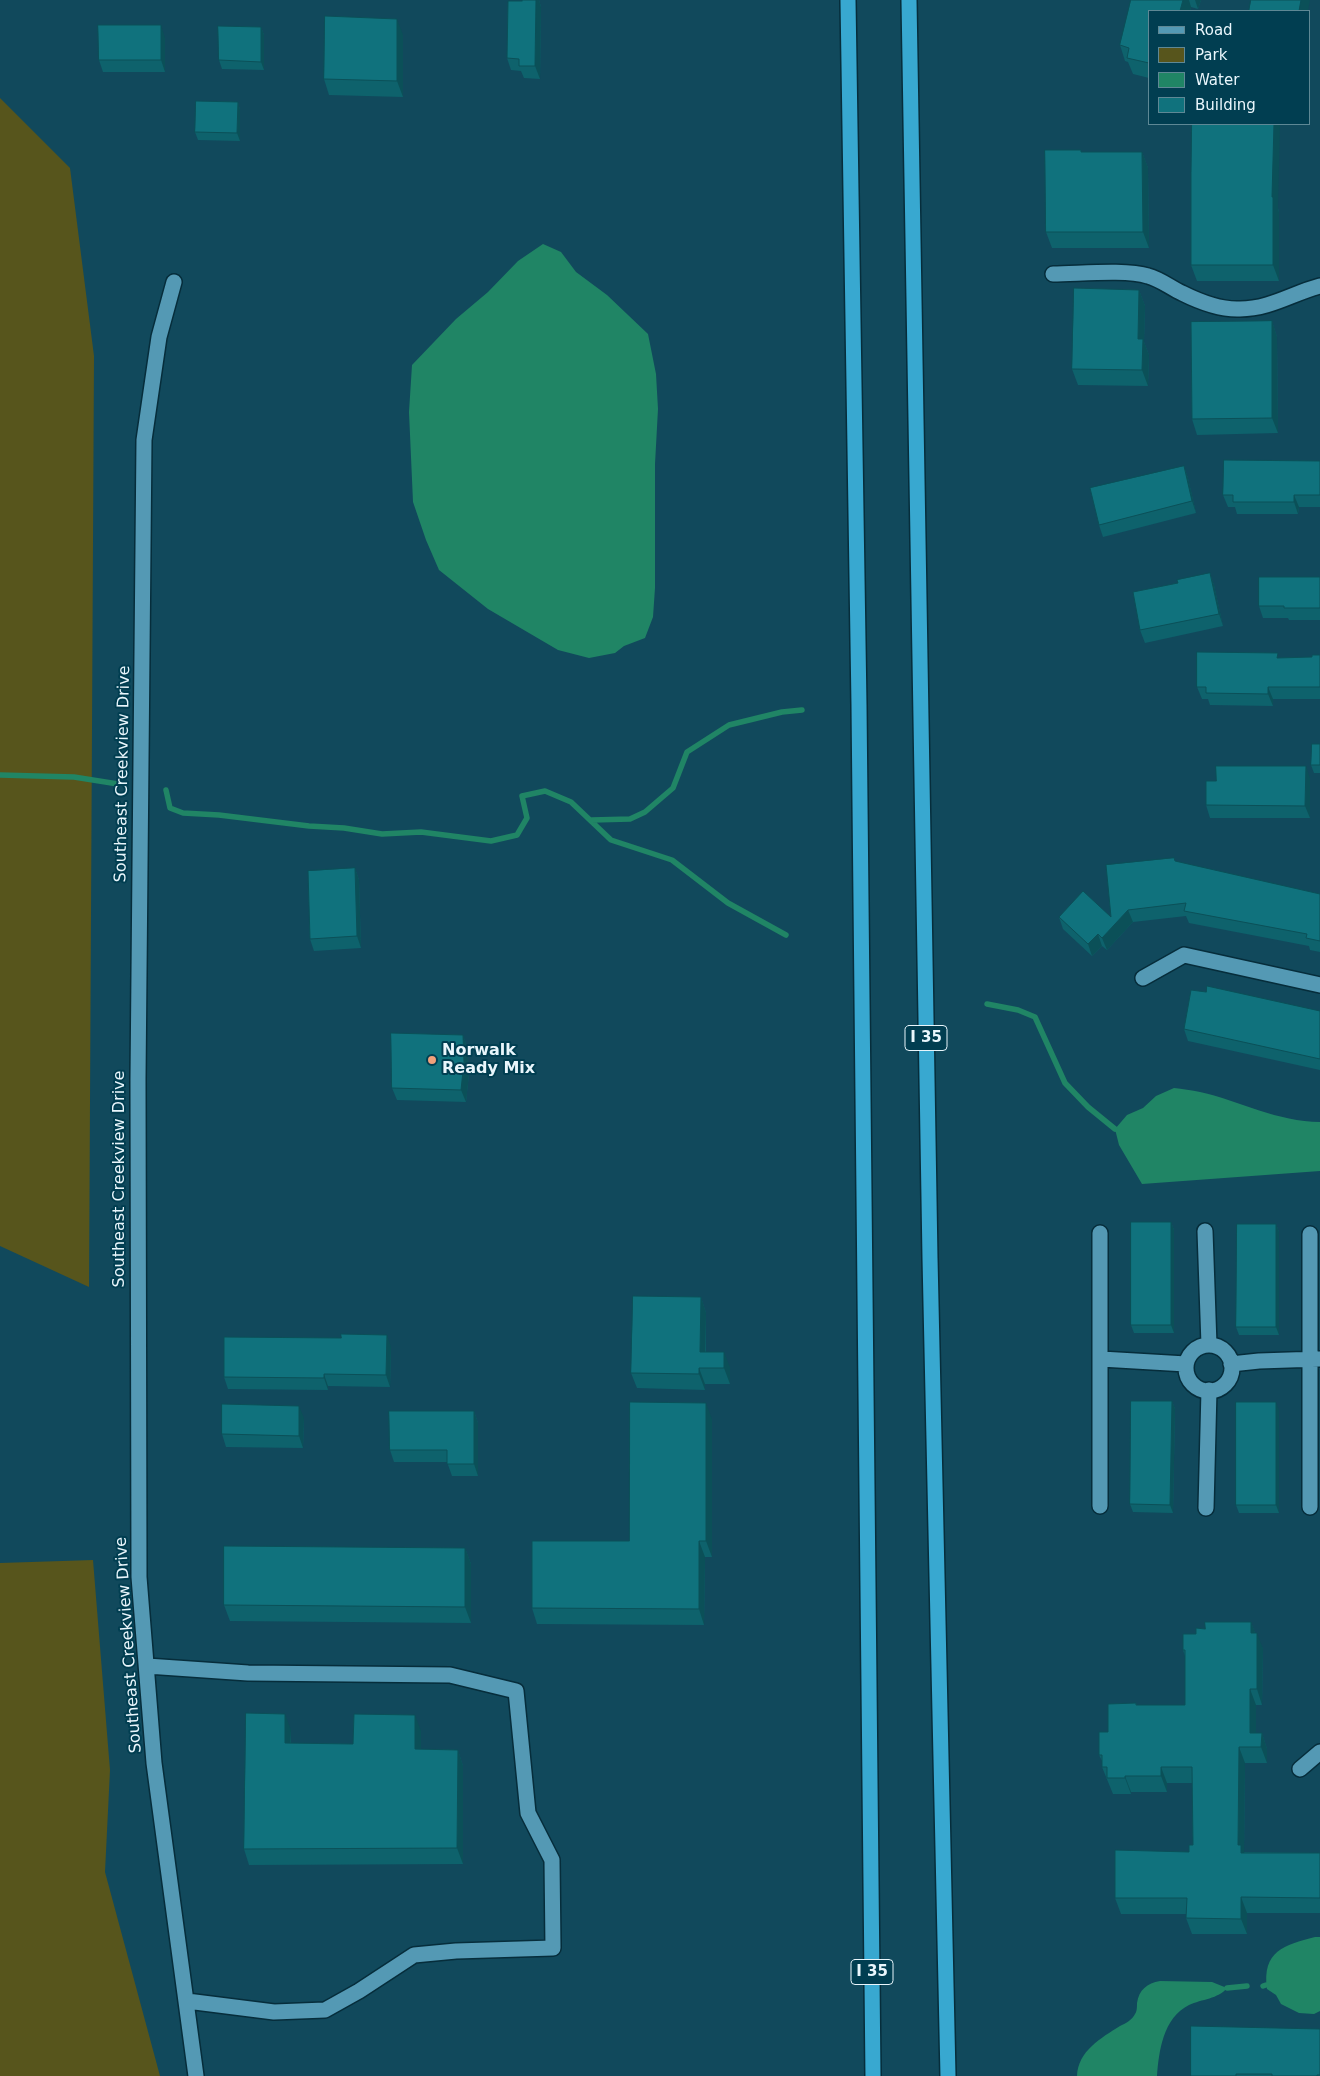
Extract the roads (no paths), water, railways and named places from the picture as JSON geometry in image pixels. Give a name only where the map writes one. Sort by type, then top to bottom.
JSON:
[{"type":"highway","name":"I 35","points":[[848,0],[859,704],[873,2076]]},
{"type":"highway","name":"I 35","points":[[909,0],[930,1258],[948,2076]]},
{"type":"street","points":[[1053,274],[1118,273],[1148,276],[1219,308],[1240,310],[1277,303],[1320,286]]},
{"type":"street","name":"Southeast Creekview Drive","points":[[174,282],[159,337],[144,440],[138,1069],[138,1524],[139,1576],[154,1763],[196,2076]]},
{"type":"street","points":[[1143,978],[1184,956],[1320,985]]},
{"type":"street","points":[[1205,1231],[1209,1345]]},
{"type":"street","points":[[1100,1233],[1100,1506]]},
{"type":"street","points":[[1310,1234],[1315,1359],[1310,1507]]},
{"type":"street","points":[[1209,1345],[1222,1349],[1229,1357],[1231,1364],[1230,1375],[1226,1382],[1220,1387],[1209,1390],[1201,1389],[1191,1382],[1187,1376],[1186,1364],[1188,1357],[1195,1349],[1209,1345]]},
{"type":"street","points":[[1101,1359],[1186,1364]]},
{"type":"street","points":[[1231,1364],[1315,1359]]},
{"type":"street","points":[[1206,1508],[1209,1390]]},
{"type":"street","points":[[147,1666],[248,1673],[450,1675],[516,1691],[528,1813],[552,1860],[553,1948],[456,1951],[414,1955],[359,1991],[325,2010],[274,2012],[187,2001]]},
{"type":"street","points":[[1300,1769],[1320,1752]]},
{"type":"water","points":[[543,244],[561,252],[576,272],[607,295],[648,334],[656,374],[658,409],[655,464],[655,588],[653,617],[645,638],[624,646],[615,653],[589,658],[558,650],[488,609],[439,570],[413,502],[409,412],[412,365],[456,319],[488,292],[518,261]]},
{"type":"water","points":[[1174,1088],[1215,1096],[1289,1119],[1320,1122],[1320,1171],[1142,1184],[1119,1145],[1115,1129],[1127,1115],[1143,1108],[1156,1096]]},
{"type":"water","points":[[1320,1937],[1320,2011],[1314,2014],[1299,2013],[1281,2004],[1276,1995],[1267,1989],[1266,1976],[1268,1966],[1272,1958],[1285,1947]]},
{"type":"water","points":[[1160,1981],[1212,1982],[1227,1988],[1214,1997],[1189,2005],[1173,2018],[1161,2046],[1157,2076],[1077,2076],[1081,2059],[1086,2052],[1098,2041],[1131,2019],[1136,2012],[1138,1998],[1142,1991],[1151,1983]]},
{"type":"waterway","points":[[592,820],[630,819],[645,812],[673,788],[687,752],[729,725],[782,712],[802,710]]},
{"type":"waterway","points":[[0,775],[74,777],[118,784]]},
{"type":"waterway","points":[[166,790],[170,808],[183,813],[344,828],[382,834],[421,832],[491,841],[517,835],[527,818],[522,796],[545,791],[571,802],[611,840],[672,860],[728,903],[786,935]]},
{"type":"waterway","points":[[987,1004],[1018,1010],[1035,1017],[1065,1083],[1088,1107],[1115,1129]]},
{"type":"waterway","points":[[1227,1988],[1247,1986]]},
{"type":"place","name":"Norwalk Ready Mix","points":[[432,1060]]}]
